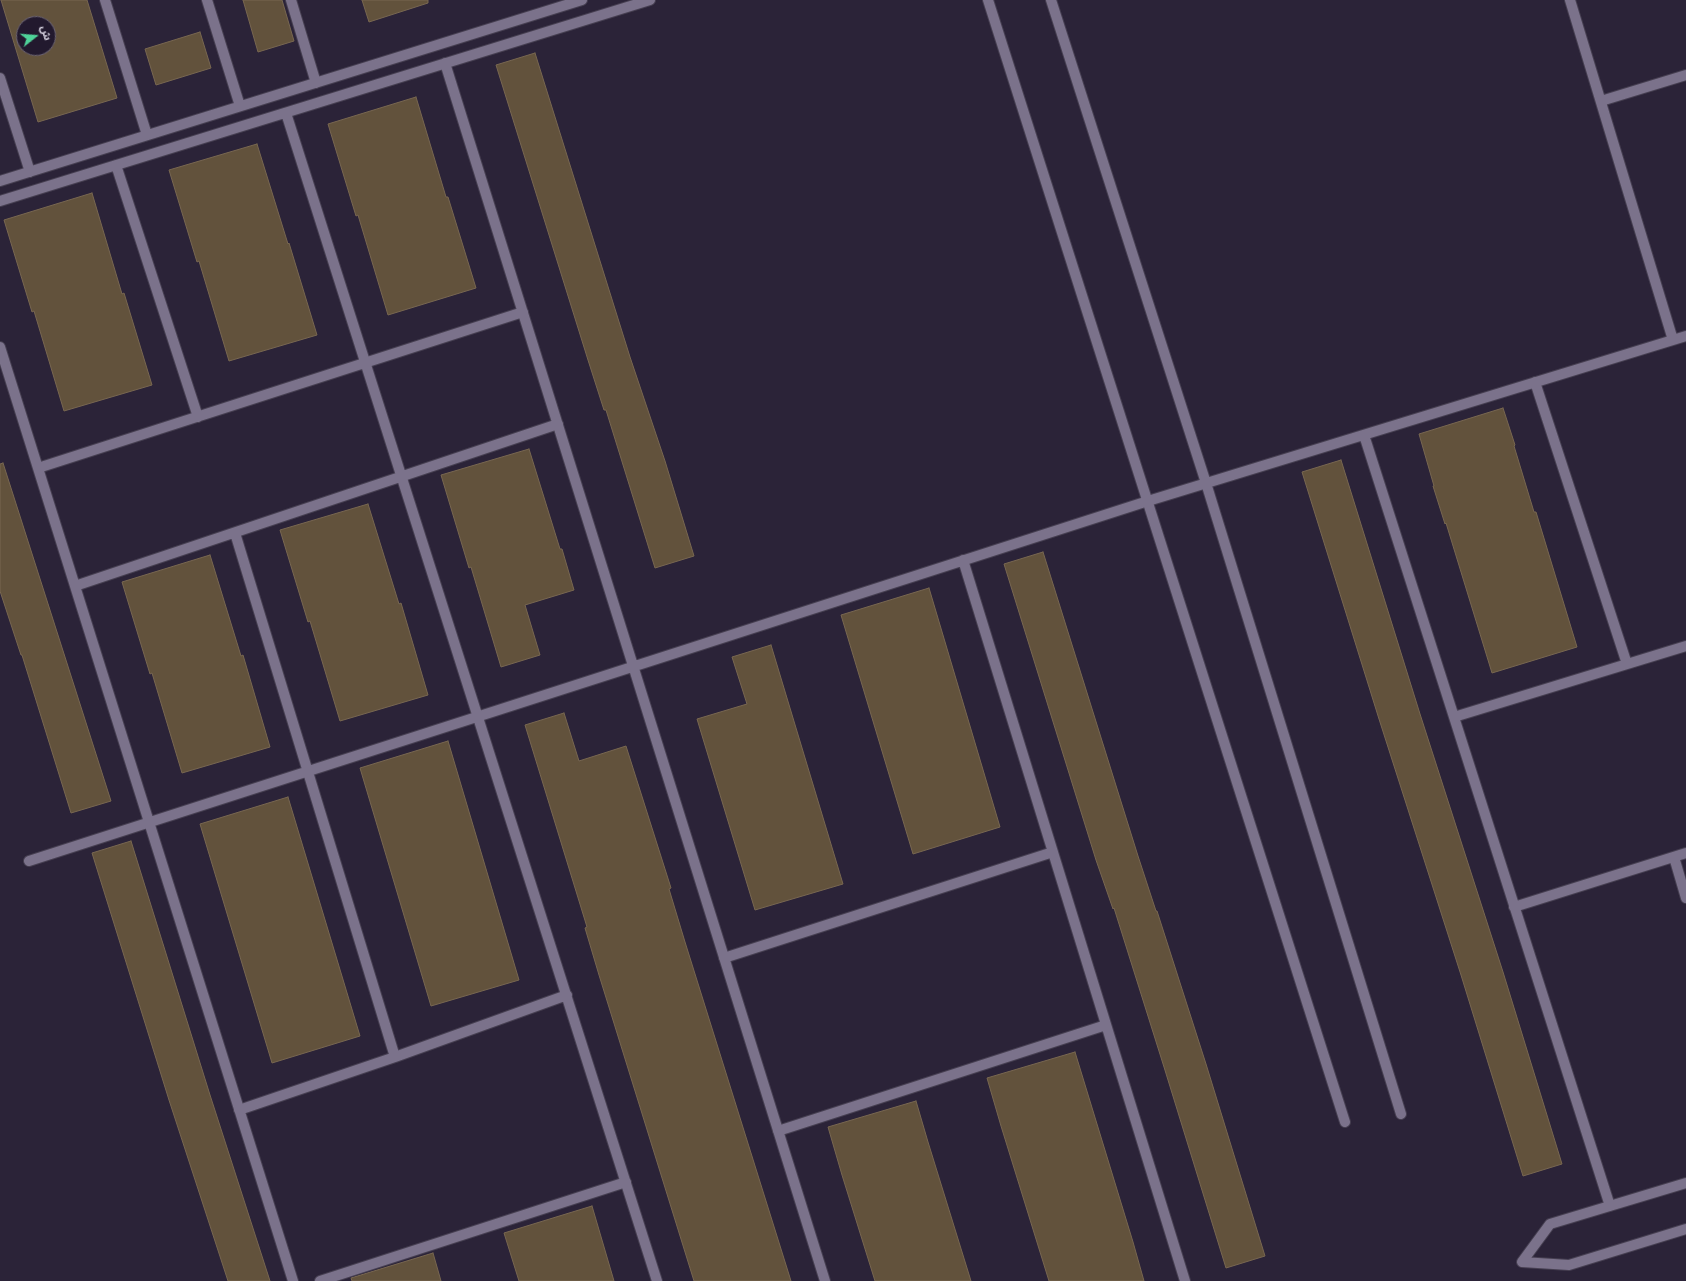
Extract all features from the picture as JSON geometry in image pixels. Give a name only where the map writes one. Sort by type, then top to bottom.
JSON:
[{"type":"street","points":[[105,0],[147,135]]},
{"type":"street","points":[[206,0],[240,106]]},
{"type":"street","points":[[291,0],[316,83]]},
{"type":"street","points":[[0,181],[582,0]]},
{"type":"street","points":[[0,201],[650,0]]},
{"type":"street","points":[[988,0],[1345,1122]]},
{"type":"street","points":[[1051,0],[1206,483],[1401,1114]]},
{"type":"street","points":[[1570,0],[1673,340]]},
{"type":"street","points":[[445,64],[825,1281]]},
{"type":"street","points":[[1601,101],[1686,75]]},
{"type":"street","points":[[0,78],[30,172]]},
{"type":"street","points":[[286,113],[657,1281]]},
{"type":"street","points":[[116,165],[198,417]]},
{"type":"street","points":[[38,468],[523,312]]},
{"type":"street","points":[[29,861],[1148,501],[1686,336]]},
{"type":"street","points":[[0,347],[293,1281]]},
{"type":"street","points":[[1535,382],[1627,664]]},
{"type":"street","points":[[75,586],[558,424]]},
{"type":"street","points":[[1364,435],[1610,1206]]},
{"type":"street","points":[[235,532],[395,1057]]},
{"type":"street","points":[[963,560],[1185,1281]]},
{"type":"street","points":[[1454,717],[1686,646]]},
{"type":"street","points":[[724,958],[1053,852]]},
{"type":"street","points":[[1514,907],[1686,853]]},
{"type":"street","points":[[1674,857],[1686,898]]},
{"type":"street","points":[[239,1110],[395,1057],[566,995]]},
{"type":"street","points":[[778,1131],[1106,1025]]},
{"type":"street","points":[[320,1281],[626,1182]]},
{"type":"street","points":[[1686,1183],[1550,1224],[1522,1262],[1569,1265],[1686,1230]]},
{"type":"building","points":[[1,0],[87,0],[117,98],[38,122],[18,56],[56,56],[56,16],[16,16],[16,49]]},
{"type":"building","points":[[243,0],[282,0],[294,41],[258,52]]},
{"type":"building","points":[[362,0],[428,0],[428,3],[369,22]]},
{"type":"building","points":[[200,32],[211,68],[156,85],[145,49]]},
{"type":"building","points":[[535,53],[694,556],[655,568],[496,65]]},
{"type":"building","points":[[416,97],[446,197],[448,197],[476,288],[388,315],[358,215],[356,216],[328,124]]},
{"type":"building","points":[[257,144],[317,335],[229,361],[199,261],[197,262],[169,170]]},
{"type":"building","points":[[92,193],[122,294],[124,293],[152,385],[64,411],[34,311],[32,312],[4,220]]},
{"type":"building","points":[[1503,408],[1577,647],[1492,673],[1446,523],[1445,524],[1433,486],[1419,434]]},
{"type":"building","points":[[529,449],[574,590],[525,605],[540,655],[501,667],[441,475]]},
{"type":"building","points":[[1341,460],[1420,714],[1503,972],[1562,1164],[1523,1176],[1302,472]]},
{"type":"building","points":[[3,463],[111,801],[71,813],[22,655],[0,591],[0,464]]},
{"type":"building","points":[[368,504],[399,604],[401,603],[428,695],[340,721],[310,621],[308,622],[280,530]]},
{"type":"building","points":[[1043,552],[1138,856],[1206,1064],[1265,1256],[1226,1268],[1114,908],[1113,909],[1096,860],[1004,564]]},
{"type":"building","points":[[210,555],[241,656],[243,655],[270,747],[182,773],[152,673],[150,674],[122,582]]},
{"type":"building","points":[[929,588],[1000,827],[913,854],[841,615]]},
{"type":"building","points":[[771,645],[843,884],[755,910],[697,719],[747,704],[732,657]]},
{"type":"building","points":[[564,713],[579,761],[626,746],[671,888],[669,889],[685,942],[791,1281],[694,1281],[599,975],[585,928],[587,927],[525,725]]},
{"type":"building","points":[[448,741],[519,980],[431,1006],[360,768]]},
{"type":"building","points":[[288,797],[360,1036],[272,1063],[200,824]]},
{"type":"building","points":[[131,841],[270,1281],[228,1281],[169,1100],[92,853]]},
{"type":"building","points":[[1075,1052],[1144,1281],[1049,1281],[1001,1126],[987,1078]]},
{"type":"building","points":[[916,1101],[971,1281],[875,1281],[842,1175],[828,1127]]},
{"type":"building","points":[[592,1206],[614,1281],[519,1281],[504,1233]]},
{"type":"building","points":[[433,1253],[441,1281],[352,1281],[351,1278]]}]
